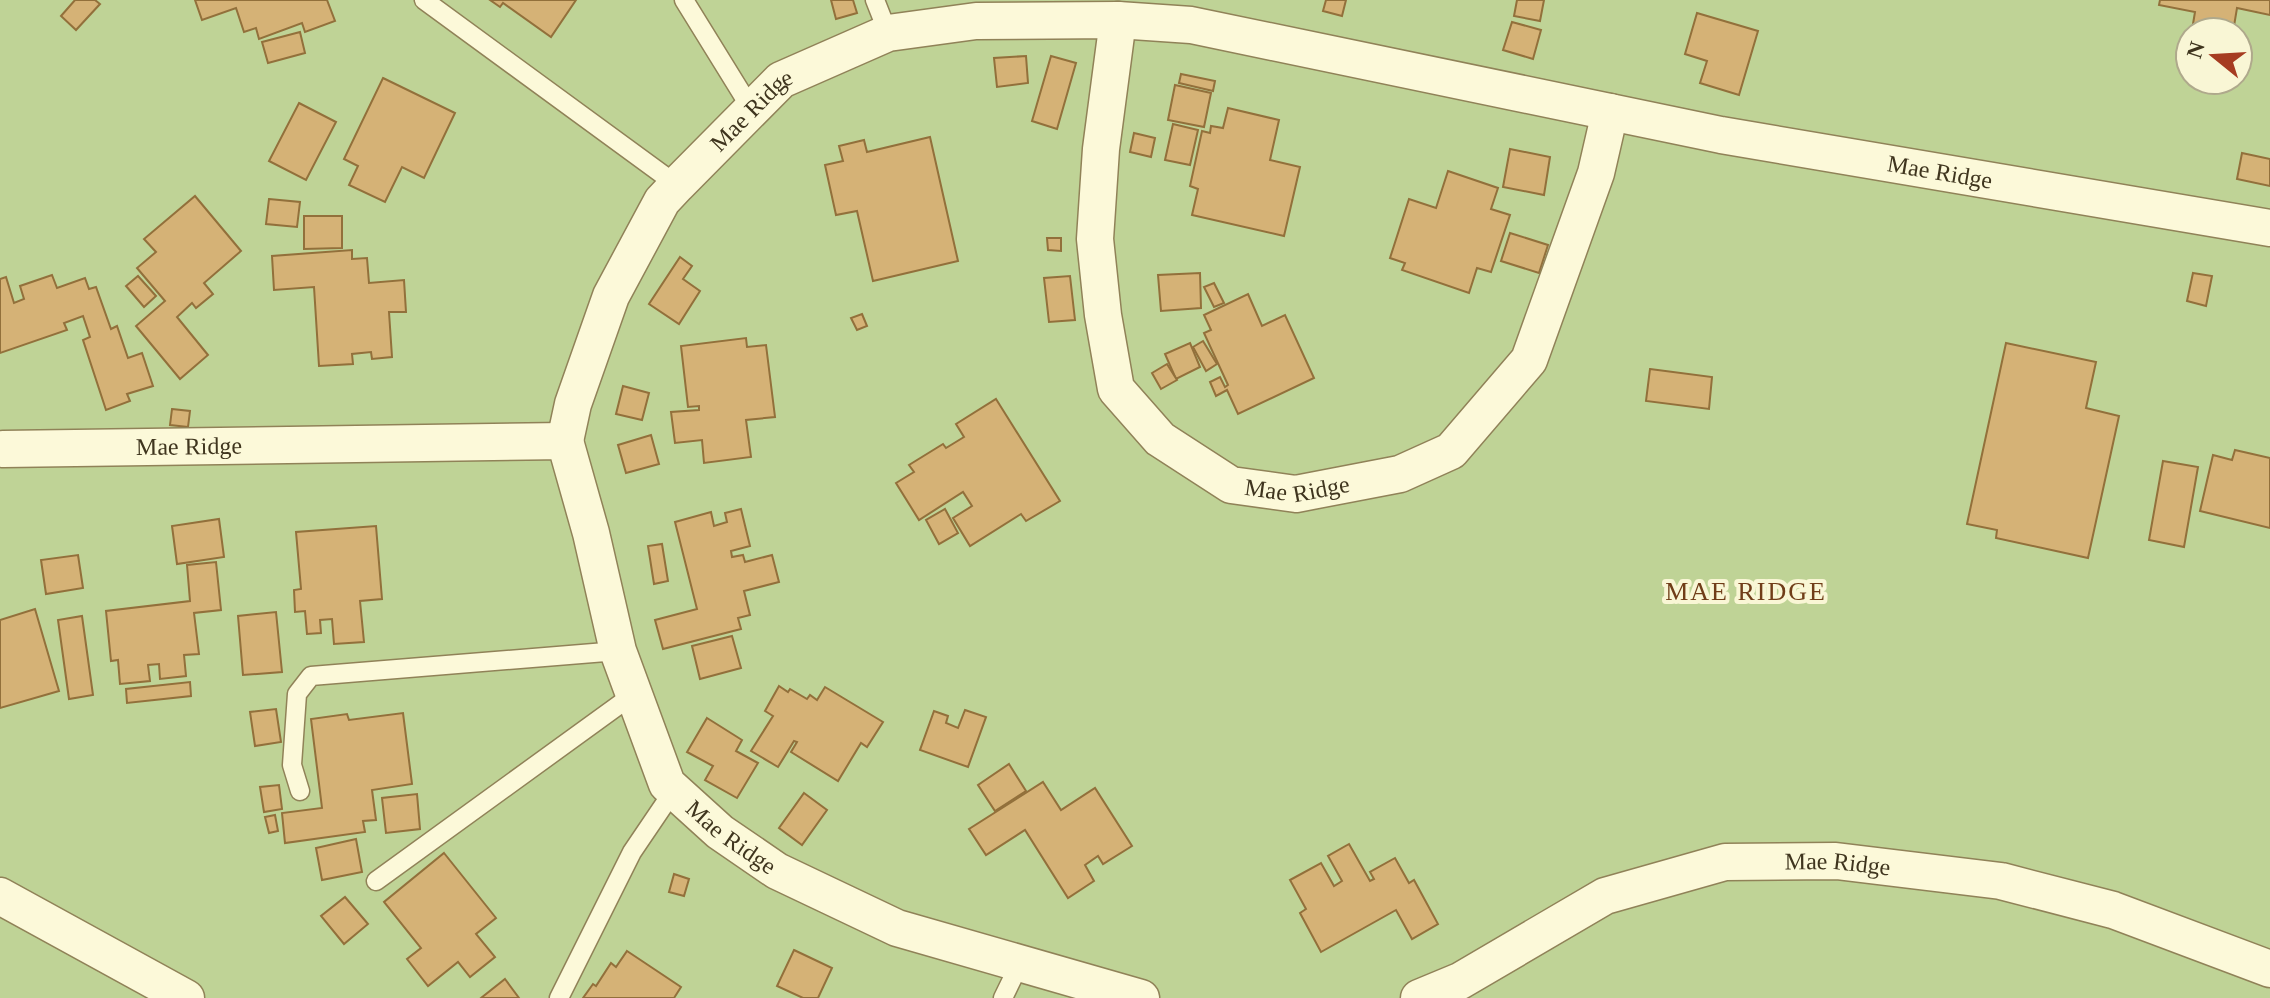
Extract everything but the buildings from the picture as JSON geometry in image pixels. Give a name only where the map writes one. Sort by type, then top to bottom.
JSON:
[{"type":"street","name":"Mae Ridge","points":[[1118,20],[1101,149],[1095,239],[1103,315],[1116,389],[1160,439],[1231,485],[1296,494],[1400,474],[1451,451],[1529,360],[1596,173],[1610,112]]},
{"type":"street","name":"Mae Ridge","points":[[1141,998],[897,928],[777,871],[720,832],[667,784],[618,651],[591,533],[565,441],[573,404],[611,296],[662,201],[781,80],[888,33],[976,21],[1118,20],[1191,25],[1721,135],[2270,228]]},
{"type":"street","name":"Mae Ridge","points":[[3,449],[565,441]]},
{"type":"street","name":"Mae Ridge","points":[[1419,998],[1460,981],[1605,896],[1725,862],[1836,861],[2001,881],[2113,910],[2270,969]]},
{"type":"street","points":[[0,896],[186,998]]},
{"type":"lane","points":[[424,0],[677,185]]},
{"type":"lane","points":[[684,0],[752,110]]},
{"type":"lane","points":[[875,0],[888,33]]},
{"type":"lane","points":[[300,791],[292,765],[297,694],[311,676],[618,651]]},
{"type":"lane","points":[[376,881],[634,694]]},
{"type":"lane","points":[[559,998],[632,852],[674,790]]},
{"type":"lane","points":[[1003,998],[1020,963]]},
{"type":"green space","points":[[0,0],[2270,0],[2270,998],[0,998]]},
{"type":"district","name":"MAE RIDGE","points":[[1746,591]]}]
